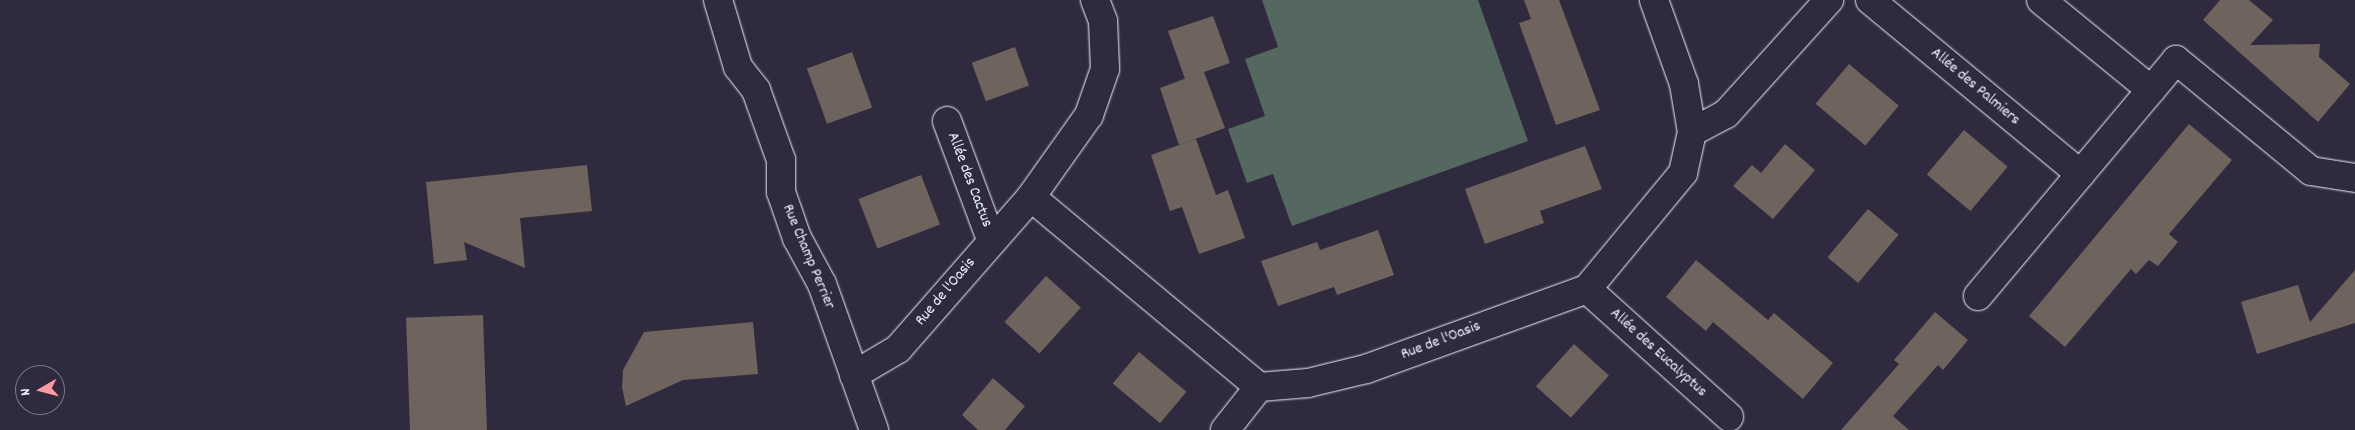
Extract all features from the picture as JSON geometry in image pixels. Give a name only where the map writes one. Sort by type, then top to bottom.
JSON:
[{"type":"street","name":"Rue Champ Perrier","points":[[718,0],[738,67],[756,90],[781,160],[781,192],[797,238],[822,284],[874,430]]},
{"type":"street","name":"Rue de l'Oasis","points":[[854,375],[898,349],[991,239],[1031,197],[1089,115],[1105,69],[1103,21],[1095,0]]},
{"type":"street","points":[[1587,289],[1683,173],[1692,132],[1684,84],[1654,0]]},
{"type":"street","points":[[1692,132],[1726,114],[1829,0]]},
{"type":"street","name":"Allée des Palmiers","points":[[1870,0],[2080,174]]},
{"type":"street","points":[[2041,0],[2151,90]]},
{"type":"street","points":[[1978,296],[2176,60],[2311,171],[2355,178]]},
{"type":"street","name":"Allée des Cactus","points":[[947,121],[991,239]]},
{"type":"street","points":[[1031,197],[1259,387],[1225,430]]},
{"type":"street","name":"Rue de l'Oasis","points":[[1259,387],[1308,383],[1366,369],[1587,289]]},
{"type":"street","name":"Allée des Eucalyptus","points":[[1587,289],[1729,417]]},
{"type":"green space","points":[[1262,0],[1478,0],[1528,141],[1292,226],[1273,174],[1247,183],[1228,129],[1265,116],[1245,59],[1278,47]]},
{"type":"building","points":[[1524,0],[1559,0],[1600,110],[1556,125],[1519,23],[1531,19]]},
{"type":"building","points":[[2220,0],[2249,0],[2273,20],[2250,45],[2320,44],[2319,57],[2350,84],[2318,122],[2203,20]]},
{"type":"building","points":[[1213,16],[1230,63],[1204,72],[1225,128],[1179,145],[1160,88],[1185,79],[1168,31]]},
{"type":"building","points":[[1015,47],[1029,86],[986,101],[972,63]]},
{"type":"building","points":[[852,52],[872,107],[827,124],[807,68]]},
{"type":"building","points":[[1849,64],[1899,106],[1865,146],[1816,104]]},
{"type":"building","points":[[2189,124],[2232,160],[2169,234],[2178,242],[2158,266],[2149,260],[2136,274],[2131,269],[2065,347],[2029,316]]},
{"type":"building","points":[[1964,130],[2008,167],[1970,211],[1927,174]]},
{"type":"building","points":[[1196,139],[1216,195],[1228,190],[1245,238],[1199,254],[1182,207],[1170,211],[1151,155]]},
{"type":"building","points":[[1785,144],[1815,170],[1773,219],[1733,186],[1752,165],[1761,173]]},
{"type":"building","points":[[1585,146],[1602,189],[1540,211],[1544,223],[1485,244],[1465,189]]},
{"type":"building","points":[[587,165],[592,211],[520,218],[525,268],[464,242],[467,260],[434,264],[426,182]]},
{"type":"building","points":[[921,175],[940,224],[877,248],[858,199]]},
{"type":"building","points":[[1868,209],[1899,235],[1858,283],[1828,257]]},
{"type":"building","points":[[1378,230],[1394,275],[1337,295],[1334,287],[1278,306],[1261,261],[1317,242],[1320,250]]},
{"type":"building","points":[[1696,260],[1768,320],[1774,313],[1833,363],[1803,399],[1713,322],[1706,331],[1666,297]]},
{"type":"building","points":[[2355,270],[2355,323],[2257,354],[2241,302],[2298,285],[2310,322]]},
{"type":"building","points":[[1046,276],[1081,307],[1039,354],[1005,322]]},
{"type":"building","points":[[1935,312],[1968,340],[1943,370],[1938,365],[1893,416],[1909,430],[1841,430],[1899,364],[1894,360]]},
{"type":"building","points":[[483,315],[487,430],[410,430],[406,318]]},
{"type":"building","points":[[753,322],[758,374],[683,380],[626,406],[622,387],[623,370],[644,332]]},
{"type":"building","points":[[1574,344],[1609,375],[1571,418],[1536,386]]},
{"type":"building","points":[[1139,352],[1186,392],[1160,423],[1113,383]]},
{"type":"building","points":[[993,378],[1025,406],[1005,430],[978,430],[962,415]]}]
